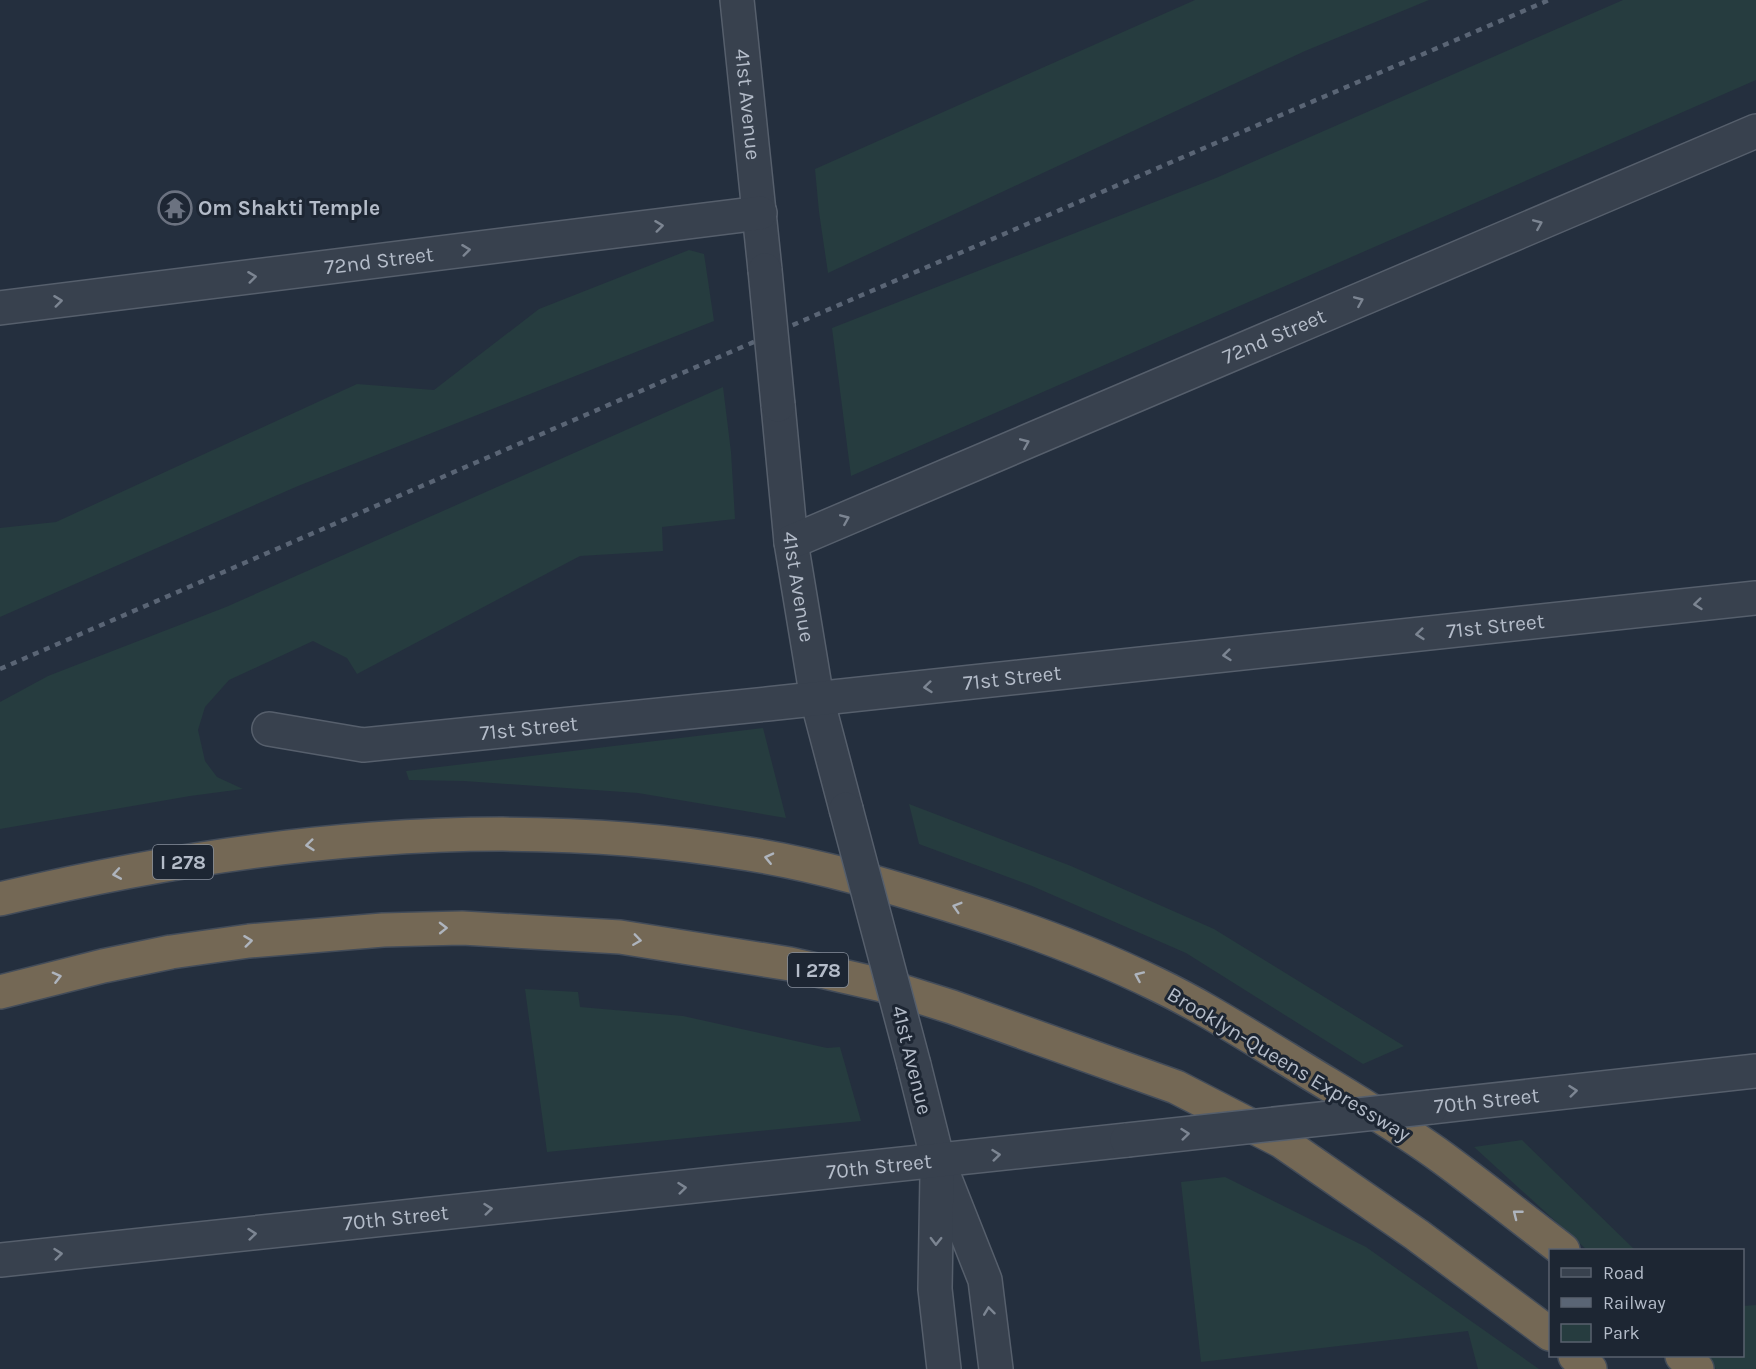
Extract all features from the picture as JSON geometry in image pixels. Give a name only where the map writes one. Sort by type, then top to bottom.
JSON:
[{"type":"highway","name":"Brooklyn-Queens Expressway","points":[[0,899],[90,879],[228,855],[400,838],[524,834],[601,837],[673,843],[752,854],[847,876],[1006,922],[1093,955],[1155,983],[1222,1018],[1434,1152],[1560,1249]]},
{"type":"highway","name":"I 278","points":[[0,992],[103,966],[171,952],[249,941],[383,930],[462,928],[620,937],[790,964],[882,985],[952,1007],[1176,1087],[1281,1141],[1417,1235],[1549,1333]]},
{"type":"highway","points":[[1576,1357],[1590,1369]]},
{"type":"highway","points":[[1683,1357],[1697,1369]]},
{"type":"street","name":"41st Avenue","points":[[737,0],[791,542],[817,699],[938,1161],[985,1280],[996,1369]]},
{"type":"street","name":"72nd Street","points":[[791,542],[1756,131]]},
{"type":"street","name":"72nd Street","points":[[0,308],[760,213]]},
{"type":"street","name":"71st Street","points":[[268,729],[363,745],[817,699],[1756,598]]},
{"type":"street","name":"70th Street","points":[[0,1260],[938,1161],[1756,1071]]},
{"type":"street","name":"41st Avenue","points":[[938,1161],[935,1289],[944,1369]]},
{"type":"green space","points":[[1195,0],[1429,0],[1305,51],[828,273],[815,169]]},
{"type":"green space","points":[[1623,0],[1756,0],[1756,80],[851,476],[832,328],[1216,178]]},
{"type":"green space","points":[[689,250],[704,254],[714,321],[298,486],[0,617],[0,528],[56,522],[357,384],[434,390],[539,309]]},
{"type":"green space","points":[[723,387],[731,452],[735,519],[662,527],[663,551],[580,556],[357,674],[347,658],[313,641],[229,680],[205,707],[198,730],[205,761],[217,777],[243,789],[0,829],[0,702],[48,676],[226,607]]},
{"type":"green space","points":[[763,728],[786,818],[638,793],[464,781],[409,780],[406,771]]},
{"type":"green space","points":[[909,804],[1071,866],[1214,929],[1404,1046],[1363,1064],[1186,953],[1032,886],[919,844]]},
{"type":"green space","points":[[525,989],[578,992],[580,1007],[683,1016],[827,1048],[840,1047],[861,1121],[547,1152]]},
{"type":"green space","points":[[1522,1140],[1634,1249],[1586,1249],[1474,1147]]},
{"type":"green space","points":[[1225,1177],[1366,1247],[1539,1369],[1478,1369],[1468,1331],[1201,1362],[1181,1182]]},
{"type":"green space","points":[[1756,1305],[1756,1369],[1716,1369],[1702,1357],[1744,1357],[1744,1306]]},
{"type":"railway","points":[[0,669],[1549,0]]},
{"type":"place","name":"Om Shakti Temple","points":[[175,208]]}]
